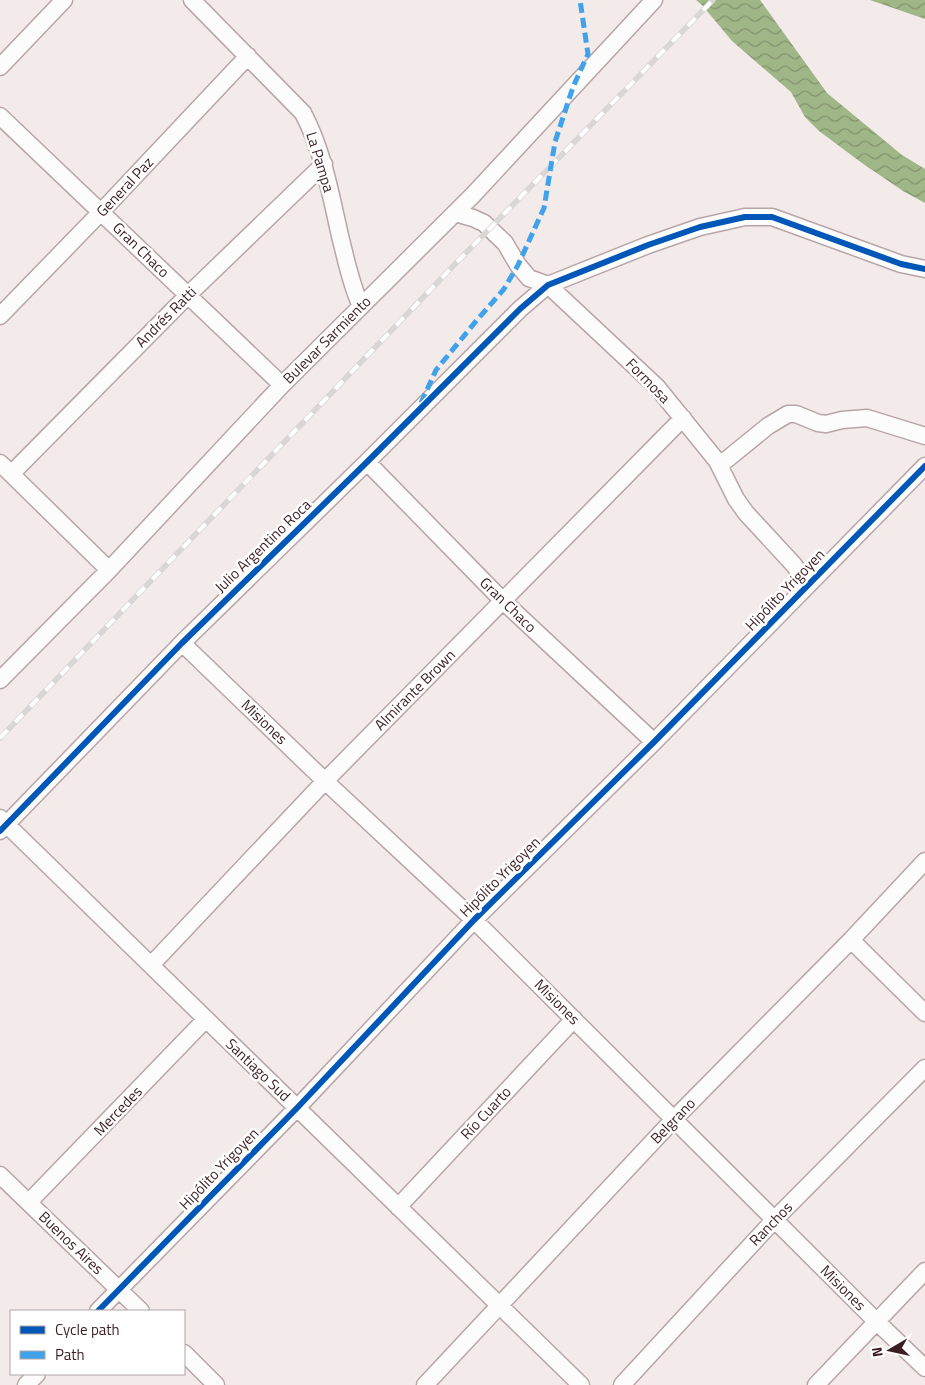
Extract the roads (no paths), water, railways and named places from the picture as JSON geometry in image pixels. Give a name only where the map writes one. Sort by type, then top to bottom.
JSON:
[{"type":"street","points":[[0,67],[64,0]]},
{"type":"street","name":"La Pampa","points":[[192,0],[303,113],[314,133],[324,164],[352,287],[361,306]]},
{"type":"street","name":"Bulevar Sarmiento","points":[[0,680],[109,570],[282,385],[455,213],[654,0]]},
{"type":"street","name":"General Paz","points":[[0,316],[248,56]]},
{"type":"street","name":"Gran Chaco","points":[[0,116],[282,385]]},
{"type":"street","name":"Andrés Ratti","points":[[6,468],[324,164]]},
{"type":"street","name":"Formosa","points":[[455,213],[484,223],[505,243],[518,265],[529,278],[548,285],[657,387],[720,465],[736,499],[746,513],[794,565],[808,585]]},
{"type":"street","name":"Julio Argentino Roca","points":[[2,824],[182,642],[367,462],[520,309],[548,285],[648,245],[700,227],[745,218],[772,217],[901,264],[925,269]]},
{"type":"street","points":[[720,465],[768,426],[788,414],[796,414],[818,423],[826,424],[842,420],[867,418],[925,436]]},
{"type":"street","name":"Almirante Brown","points":[[151,965],[325,781],[682,418]]},
{"type":"street","name":"Gran Chaco","points":[[367,462],[503,601],[654,742]]},
{"type":"street","name":"Hipólito Yrigoyen","points":[[99,1310],[297,1108],[474,920],[654,742],[925,466]]},
{"type":"street","points":[[6,468],[109,570]]},
{"type":"street","name":"Misiones","points":[[182,642],[325,781],[474,920],[925,1368]]},
{"type":"street","name":"Santiago Sud","points":[[2,824],[151,965],[581,1385]]},
{"type":"street","name":"Belgrano","points":[[425,1385],[674,1119],[851,940],[925,861]]},
{"type":"street","points":[[851,940],[925,1012]]},
{"type":"street","name":"Mercedes","points":[[29,1202],[206,1019]]},
{"type":"street","name":"Río Cuarto","points":[[398,1207],[574,1019]]},
{"type":"street","name":"Ranchos","points":[[622,1385],[775,1220],[925,1068]]},
{"type":"street","name":"Buenos Aires","points":[[0,1175],[140,1310]]},
{"type":"street","points":[[816,1385],[925,1271]]},
{"type":"street","points":[[185,1354],[216,1385]]},
{"type":"street","points":[[26,1385],[36,1375]]},
{"type":"water","points":[[696,0],[760,0],[827,93],[902,155],[925,169],[925,203],[903,191],[819,131],[805,117],[791,92],[732,41]]},
{"type":"water","points":[[870,0],[925,0],[925,19]]},
{"type":"railway","points":[[0,738],[459,260],[713,0]]}]
